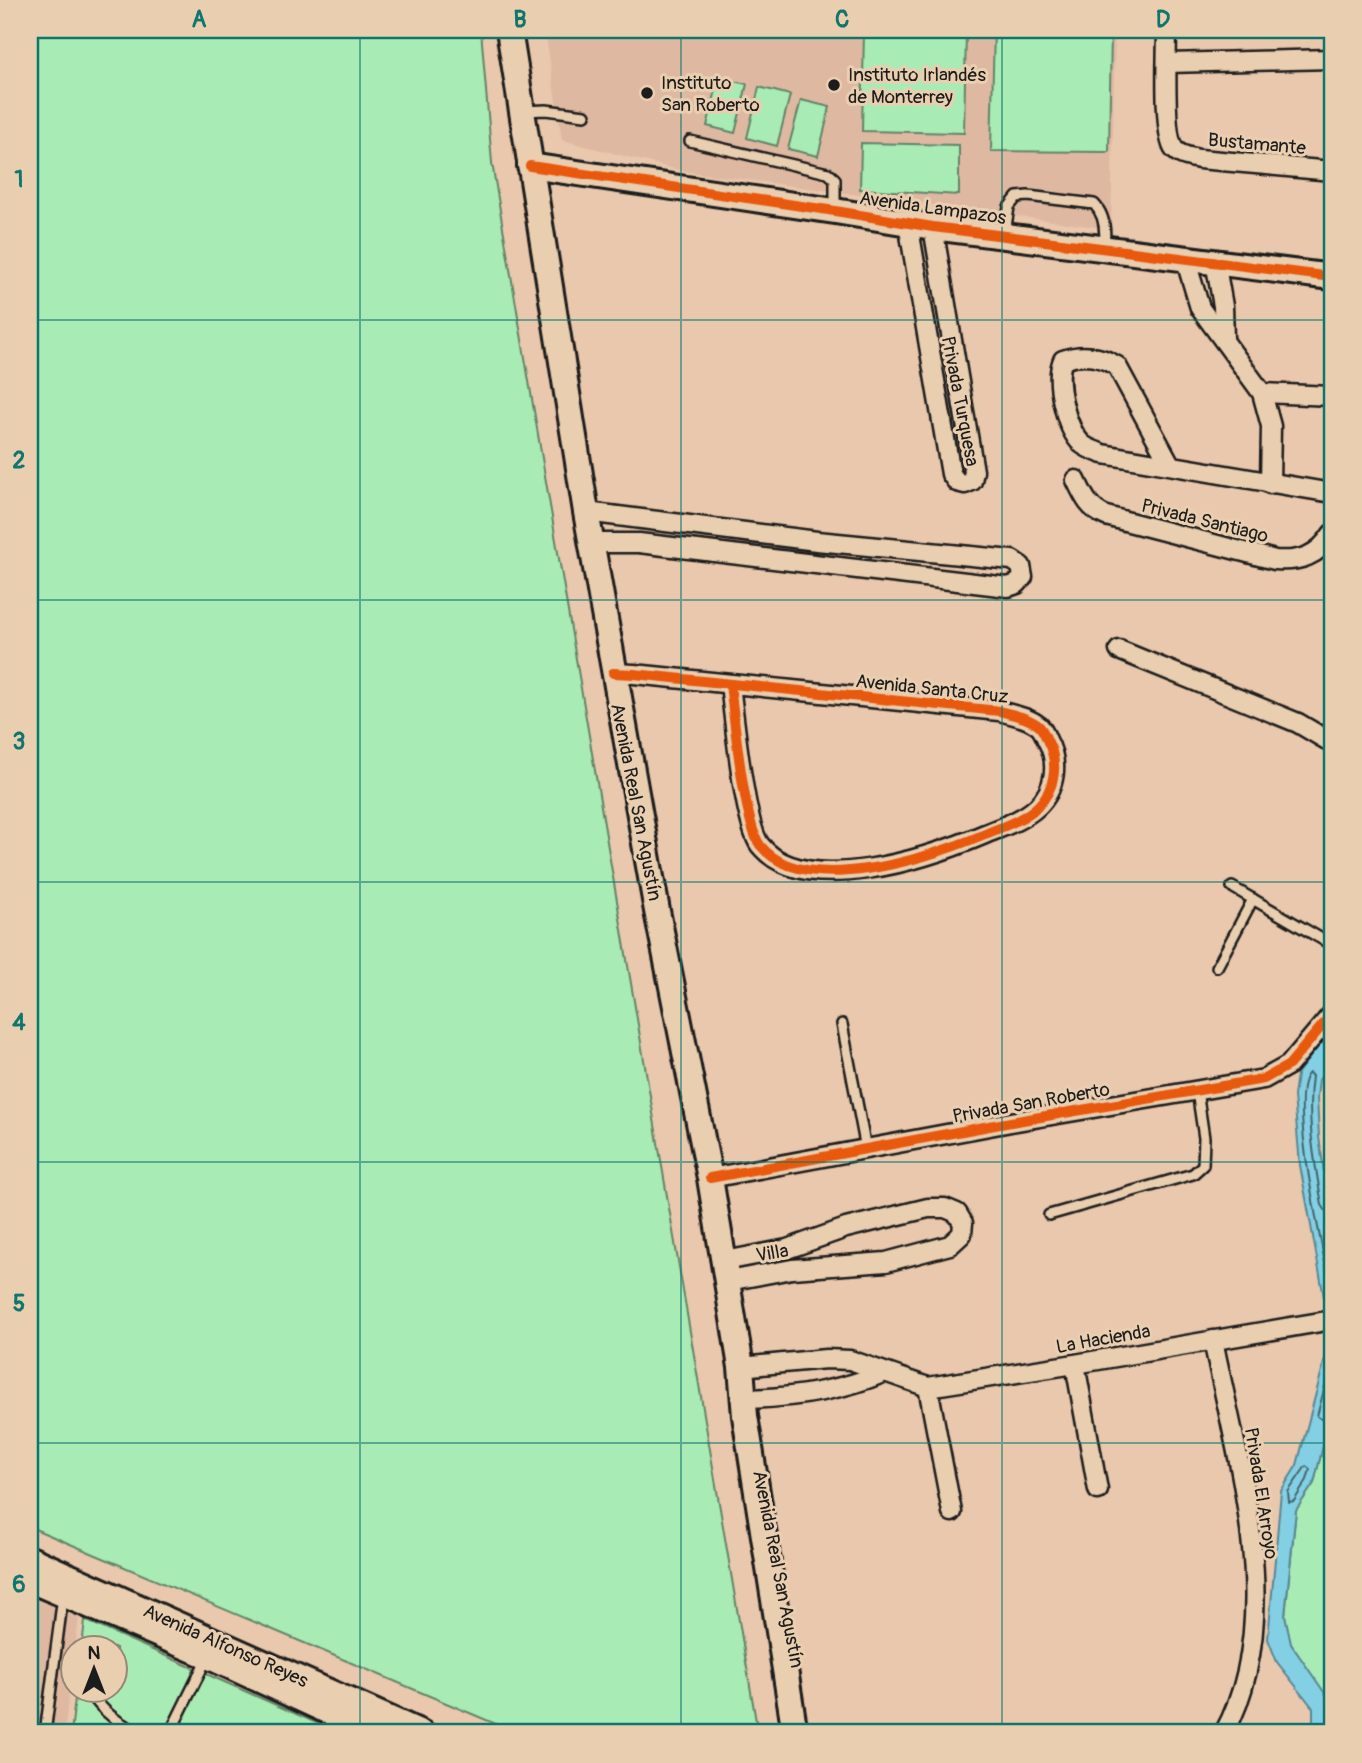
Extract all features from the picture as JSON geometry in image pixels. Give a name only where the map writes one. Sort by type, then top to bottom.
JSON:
[{"type":"main road","name":"Avenida Real San Agustín","points":[[509,30],[613,673],[726,1271],[741,1367],[745,1416],[795,1733]]},
{"type":"main road","name":"Avenida Lampazos","points":[[530,166],[920,225],[1332,277]]},
{"type":"main road","name":"Avenida Real San Agustín","points":[[745,1403],[810,1733]]},
{"type":"main road","name":"Avenida Alfonso Reyes","points":[[30,1559],[49,1586],[377,1729],[421,1733]]},
{"type":"main road","name":"Avenida Alfonso Reyes","points":[[49,1586],[377,1729]]},
{"type":"street","name":"Bustamante","points":[[1167,30],[1168,128],[1173,148],[1199,159],[1332,171]]},
{"type":"street","points":[[1167,63],[1332,59]]},
{"type":"street","name":"Privada Turquesa","points":[[920,225],[956,364],[974,471],[972,481],[964,484],[957,482],[951,474],[933,367],[920,225]]},
{"type":"street","points":[[1185,258],[1200,308],[1262,393],[1271,426],[1270,484]]},
{"type":"street","points":[[1215,261],[1223,306],[1224,338]]},
{"type":"street","points":[[1170,464],[1117,366],[1102,358],[1090,356],[1063,360],[1059,369],[1060,389],[1067,414],[1082,444],[1102,454],[1332,493]]},
{"type":"street","points":[[933,367],[956,364]]},
{"type":"street","points":[[1262,393],[1332,396]]},
{"type":"street","name":"Privada Santiago","points":[[1076,480],[1089,505],[1106,516],[1275,560],[1299,560],[1309,557],[1326,543],[1332,534]]},
{"type":"street","points":[[586,512],[817,541],[1012,560],[1021,565],[1023,577],[1017,584],[1007,587],[639,543],[591,543]]},
{"type":"street","points":[[815,562],[817,541]]},
{"type":"street","points":[[1119,650],[1298,723],[1332,743]]},
{"type":"street","name":"Avenida Santa Cruz","points":[[613,673],[730,684],[999,712],[1024,717],[1040,727],[1053,751],[1055,770],[1049,790],[1037,807],[1015,821],[946,850],[883,868],[823,871],[791,867],[773,859],[758,842],[749,819],[730,684]]},
{"type":"street","name":"Privada San Roberto","points":[[710,1178],[1245,1083],[1277,1073],[1300,1054],[1332,1014]]},
{"type":"street","name":"Villa","points":[[726,1271],[763,1264],[823,1267],[886,1262],[950,1245],[962,1234],[963,1223],[957,1213],[945,1208],[928,1208],[846,1228],[763,1264]]},
{"type":"street","points":[[818,1239],[823,1267]]},
{"type":"street","name":"La Hacienda","points":[[741,1367],[850,1360],[928,1387],[1332,1320]]},
{"type":"street","name":"Privada El Arroyo","points":[[1213,1340],[1248,1513],[1254,1556],[1254,1606],[1246,1674],[1234,1715],[1224,1733]]},
{"type":"street","points":[[1075,1364],[1098,1490]]},
{"type":"street","points":[[745,1403],[854,1385],[883,1373]]},
{"type":"street","points":[[928,1387],[952,1512]]},
{"type":"lane","points":[[522,112],[546,110],[585,115]]},
{"type":"lane","points":[[690,141],[828,173],[835,179],[835,211]]},
{"type":"lane","points":[[1004,235],[1009,207],[1017,197],[1028,196],[1094,204],[1101,211],[1105,232],[1104,247]]},
{"type":"lane","points":[[1232,887],[1332,945]]},
{"type":"lane","points":[[1217,967],[1253,899]]},
{"type":"lane","points":[[842,1024],[866,1149]]},
{"type":"lane","points":[[1049,1215],[1194,1174],[1203,1165],[1204,1138],[1197,1091]]},
{"type":"lane","points":[[45,1733],[49,1586]]},
{"type":"lane","points":[[170,1733],[208,1656]]},
{"type":"lane","points":[[97,1704],[113,1718],[142,1733]]},
{"type":"shaded area","name":"Instituto Irlandés de Monterrey","points":[[545,30],[1115,30],[1111,229],[682,171],[562,140]]},
{"type":"shaded area","points":[[30,1597],[79,1618],[77,1634],[60,1634],[60,1704],[68,1704],[64,1733],[30,1733]]},
{"type":"green space","points":[[30,30],[481,30],[492,163],[758,1733],[517,1733],[30,1527]]},
{"type":"green space","points":[[864,30],[966,30],[964,133],[862,131]]},
{"type":"green space","points":[[994,30],[1111,30],[1109,152],[991,151]]},
{"type":"green space","points":[[719,78],[747,84],[735,133],[707,126]]},
{"type":"green space","points":[[759,87],[790,95],[777,146],[747,138]]},
{"type":"green space","points":[[801,100],[830,107],[818,156],[788,149]]},
{"type":"green space","points":[[861,143],[959,145],[959,195],[860,189]]},
{"type":"green space","points":[[1332,1409],[1332,1713],[1291,1644],[1285,1616],[1296,1510],[1314,1483]]},
{"type":"green space","points":[[85,1620],[116,1634],[83,1634]]},
{"type":"green space","points":[[130,1640],[339,1733],[71,1733],[74,1704],[130,1704]]},
{"type":"water","points":[[1332,1029],[1332,1058],[1319,1080],[1317,1097],[1319,1137],[1332,1227],[1332,1409],[1314,1483],[1296,1510],[1285,1615],[1291,1644],[1331,1702],[1332,1733],[1313,1733],[1313,1708],[1277,1662],[1268,1639],[1281,1491],[1297,1465],[1331,1336],[1300,1165],[1294,1096],[1297,1074]]},
{"type":"cycle path","points":[[530,166],[933,227],[1332,277]]},
{"type":"cycle path","points":[[613,673],[634,674],[999,711],[1025,718],[1039,726],[1051,748],[1054,766],[1052,784],[1043,800],[1025,816],[962,843],[902,862],[869,869],[836,872],[806,870],[780,861],[760,845],[754,833],[740,769],[730,684]]},
{"type":"cycle path","points":[[710,1178],[1011,1122],[1264,1079],[1289,1065],[1332,1014]]},
{"type":"place","name":"Instituto Irlandés de Monterrey","points":[[834,85]]},
{"type":"place","name":"Instituto San Roberto","points":[[647,93]]}]
